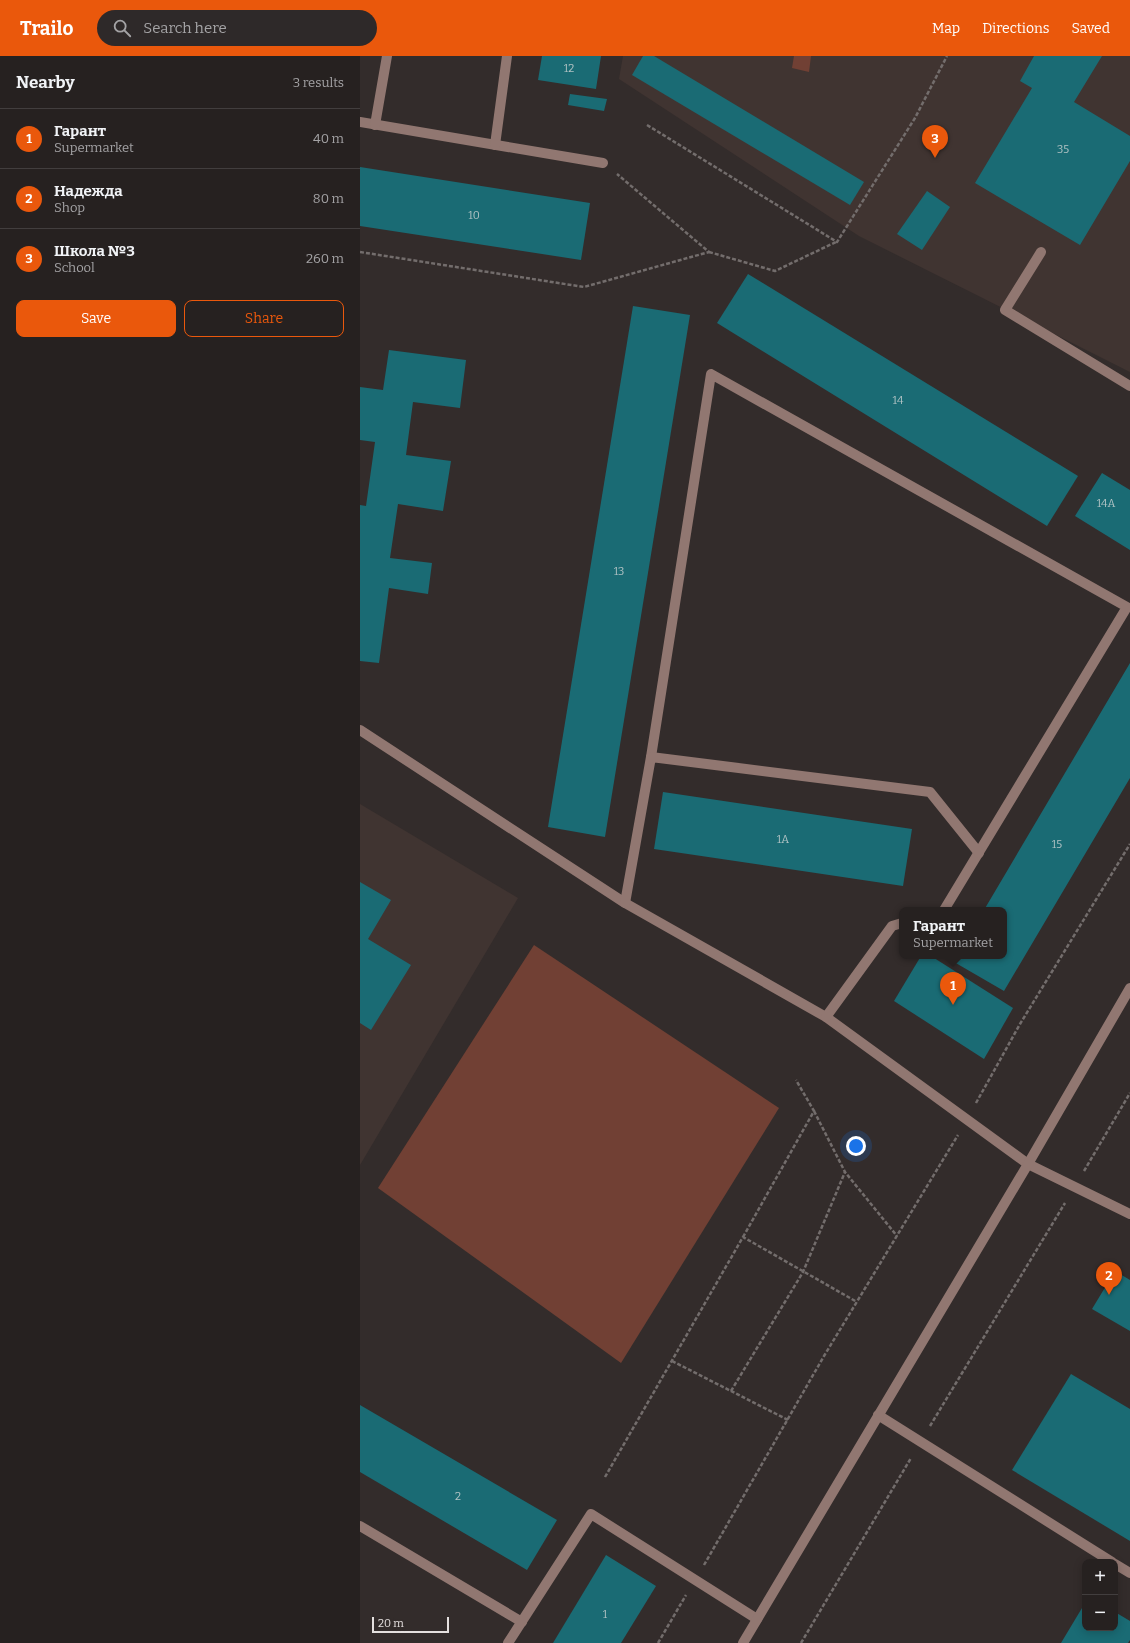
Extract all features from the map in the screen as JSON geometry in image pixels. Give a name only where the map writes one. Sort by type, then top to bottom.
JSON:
[{"type":"street","points":[[375,125],[388,56]]},
{"type":"street","points":[[494,145],[508,56]]},
{"type":"street","points":[[360,122],[604,163]]},
{"type":"street","points":[[1040,252],[1005,310],[1130,386]]},
{"type":"street","points":[[625,903],[651,757],[711,374],[1129,605],[946,907]]},
{"type":"street","points":[[360,730],[625,903],[826,1018],[1028,1164],[1130,1214]]},
{"type":"street","points":[[651,757],[930,792],[979,853]]},
{"type":"street","points":[[826,1018],[892,926],[899,924]]},
{"type":"street","points":[[743,1643],[1028,1164],[1130,988]]},
{"type":"street","points":[[878,1415],[1108,1559]]},
{"type":"street","points":[[508,1643],[591,1514],[757,1619]]},
{"type":"street","points":[[360,1526],[522,1622]]},
{"type":"street","points":[[1118,1566],[1130,1573]]},
{"type":"path","points":[[604,163],[709,252],[775,271],[837,242],[915,118],[947,56]]},
{"type":"path","points":[[647,125],[837,242]]},
{"type":"path","points":[[360,252],[584,287],[709,252]]},
{"type":"path","points":[[658,1643],[857,1302],[966,1120],[1020,1024],[1130,844]]},
{"type":"path","points":[[796,1080],[814,1111],[845,1172],[897,1236]]},
{"type":"path","points":[[801,1643],[1130,1093]]},
{"type":"path","points":[[605,1477],[814,1111]]},
{"type":"path","points":[[731,1391],[803,1272],[845,1172]]},
{"type":"path","points":[[743,1237],[857,1302]]},
{"type":"path","points":[[672,1360],[788,1420]]},
{"type":"shaded area","points":[[623,56],[1130,56],[1130,372],[859,236],[619,79]]},
{"type":"shaded area","points":[[794,56],[811,56],[809,72],[792,68]]},
{"type":"shaded area","points":[[360,804],[518,898],[360,1165]]},
{"type":"shaded area","points":[[534,945],[779,1108],[621,1363],[378,1188]]},
{"type":"building","points":[[542,56],[601,56],[596,89],[538,80]]},
{"type":"building","points":[[643,56],[654,56],[864,182],[850,205],[632,75]]},
{"type":"building","points":[[1034,56],[1102,56],[1074,102],[1130,136],[1130,161],[1080,245],[975,183],[1032,88],[1020,81]]},
{"type":"building","points":[[570,94],[607,99],[604,111],[568,105]]},
{"type":"building","points":[[360,167],[590,203],[581,260],[360,226]]},
{"type":"building","points":[[927,191],[950,207],[922,250],[897,234]]},
{"type":"building","points":[[748,274],[1078,476],[1047,526],[717,323]]},
{"type":"building","points":[[633,306],[690,315],[605,837],[548,827]]},
{"type":"building","points":[[389,350],[466,360],[460,408],[413,402],[406,455],[451,461],[443,511],[398,504],[390,558],[432,563],[428,594],[389,588],[379,663],[360,661],[360,505],[366,506],[375,442],[360,440],[360,387],[383,390]]},
{"type":"building","points":[[1102,473],[1130,490],[1130,550],[1075,516]]},
{"type":"building","points":[[1130,663],[1130,778],[1004,991],[954,962],[956,959],[1007,959],[1007,907],[986,907]]},
{"type":"building","points":[[663,792],[912,829],[903,886],[654,849]]},
{"type":"building","points":[[360,882],[391,900],[368,939],[411,965],[371,1030],[360,1023]]},
{"type":"building","points":[[919,959],[936,959],[1013,1008],[984,1059],[894,1001]]},
{"type":"building","points":[[1115,1271],[1130,1280],[1130,1331],[1092,1309]]},
{"type":"building","points":[[1071,1374],[1130,1409],[1130,1541],[1012,1470]]},
{"type":"building","points":[[360,1405],[557,1520],[527,1570],[360,1472]]},
{"type":"building","points":[[606,1555],[656,1586],[621,1643],[553,1643]]},
{"type":"building","points":[[1082,1608],[1082,1631],[1118,1631],[1118,1614],[1130,1621],[1130,1640],[1128,1643],[1061,1643]]},
{"type":"place","name":"Школа №3","points":[[935,158]]},
{"type":"place","name":"Гарант","points":[[953,1005]]},
{"type":"place","name":"Надежда","points":[[1109,1295]]}]
